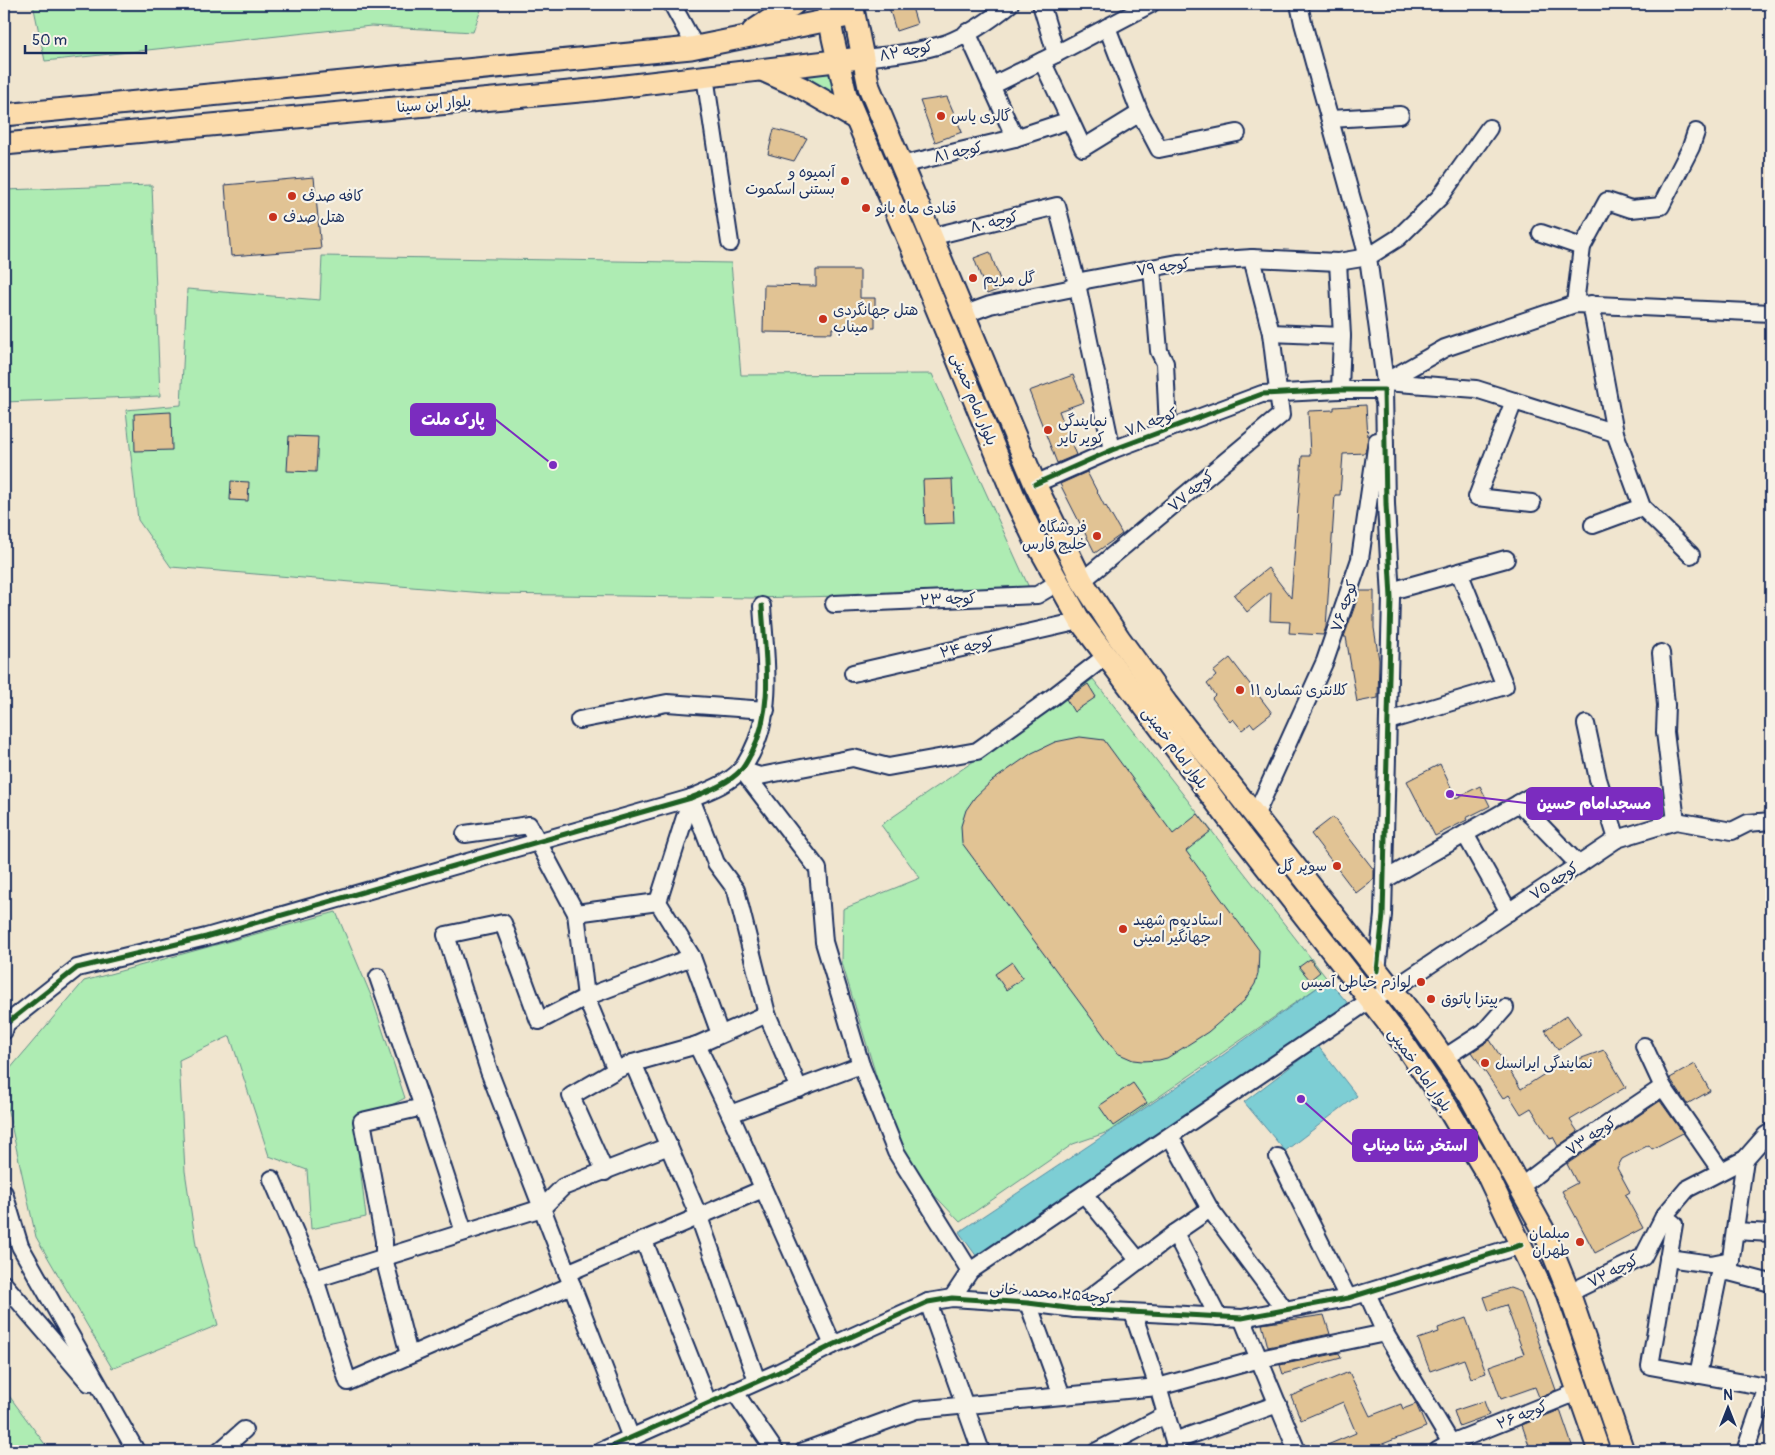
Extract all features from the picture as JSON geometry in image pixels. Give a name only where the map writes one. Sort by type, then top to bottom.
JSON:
[{"type":"main road","points":[[744,37],[794,4]]},
{"type":"main road","name":"بلوار ابن سینا","points":[[4,115],[566,61],[695,46],[744,37],[829,12],[854,10]]},
{"type":"main road","name":"بلوار امام خمینی","points":[[854,10],[869,87],[930,238],[1035,484],[1082,581],[1119,638],[1167,704],[1377,970],[1444,1058],[1468,1093],[1544,1231],[1569,1293],[1623,1451]]},
{"type":"main road","name":"بلوار امام خمینی","points":[[829,12],[846,96],[866,138],[1016,500],[1035,540],[1080,621],[1231,822],[1403,1042],[1446,1105],[1487,1174],[1545,1296],[1580,1391],[1599,1451]]},
{"type":"main road","name":"بلوار ابن سینا","points":[[4,144],[591,90],[863,58]]},
{"type":"main road","points":[[762,70],[802,88],[856,119]]},
{"type":"street","points":[[672,4],[695,46]]},
{"type":"street","name":"کوچه ۸۲","points":[[863,58],[901,54],[948,42],[992,19],[1010,4]]},
{"type":"street","points":[[1041,4],[1049,58],[1070,120],[1083,148],[1140,113]]},
{"type":"street","points":[[992,86],[1151,4]]},
{"type":"street","points":[[1299,4],[1368,257],[1385,386],[1386,504],[1391,591],[1383,915],[1377,970]]},
{"type":"street","points":[[1107,27],[1140,113],[1159,148],[1237,133]]},
{"type":"street","points":[[967,32],[1015,138]]},
{"type":"street","points":[[705,76],[730,243]]},
{"type":"street","points":[[1330,119],[1400,115]]},
{"type":"street","name":"کوچه ۸۱","points":[[901,165],[1015,138],[1070,120]]},
{"type":"street","points":[[1368,257],[1398,238],[1440,197],[1489,128]]},
{"type":"street","points":[[1691,555],[1642,507],[1615,433],[1583,304],[1582,247],[1607,201],[1631,209],[1661,206],[1691,147],[1696,132]]},
{"type":"street","name":"کوچه ۸۰","points":[[930,238],[1057,206],[1077,284]]},
{"type":"street","points":[[1541,233],[1582,247]]},
{"type":"street","name":"کوچه ۷۹","points":[[964,315],[990,305],[1068,289],[1086,280],[1178,263],[1252,258],[1338,262],[1368,257]]},
{"type":"street","points":[[1252,258],[1271,333],[1279,392]]},
{"type":"street","points":[[1338,262],[1342,336],[1340,390]]},
{"type":"street","points":[[1152,268],[1159,351],[1165,363],[1168,429]]},
{"type":"street","points":[[1077,284],[1112,450]]},
{"type":"street","points":[[1385,386],[1445,348],[1583,304],[1771,314]]},
{"type":"street","points":[[1271,333],[1342,336]]},
{"type":"street","name":"کوچه ۷۸","points":[[1035,484],[1112,450],[1262,394],[1279,392],[1385,386],[1476,389],[1615,433]]},
{"type":"street","name":"کوچه ۷۶","points":[[1255,816],[1325,661],[1360,559],[1385,386]]},
{"type":"street","name":"کوچه ۷۷","points":[[1082,581],[1281,415],[1279,392]]},
{"type":"street","points":[[1514,401],[1477,497],[1532,503]]},
{"type":"street","points":[[1593,525],[1642,507]]},
{"type":"street","points":[[1391,591],[1506,559]]},
{"type":"street","points":[[1388,721],[1505,686],[1459,572]]},
{"type":"street","name":"کوچه ۲۳","points":[[834,604],[1036,595],[1059,582]]},
{"type":"street","points":[[4,1031],[6,1024],[77,968],[206,937],[691,798],[717,788],[742,770],[761,731],[766,710],[767,686],[762,606]]},
{"type":"street","name":"کوچه ۲۴","points":[[853,673],[1080,621]]},
{"type":"street","points":[[1661,653],[1666,705],[1665,732],[1676,821],[1732,832],[1748,823],[1771,821]]},
{"type":"street","points":[[742,770],[760,776],[853,758],[888,767],[978,751],[1106,656]]},
{"type":"street","points":[[579,720],[667,703],[766,710]]},
{"type":"street","points":[[1586,724],[1598,779],[1617,839]]},
{"type":"street","points":[[742,770],[818,870],[824,942],[861,1065],[896,1152],[970,1271],[952,1298]]},
{"type":"street","points":[[691,798],[658,902],[692,957],[720,1034]]},
{"type":"street","points":[[691,798],[716,863],[736,890],[767,1014],[799,1089]]},
{"type":"street","points":[[1384,880],[1524,800],[1579,865]]},
{"type":"street","name":"کوچه ۷۵","points":[[970,1271],[1370,1000],[1392,990],[1617,839],[1676,821]]},
{"type":"street","points":[[465,834],[529,825],[576,913],[586,997],[616,1070]]},
{"type":"street","points":[[1465,834],[1509,912]]},
{"type":"street","points":[[576,913],[658,902]]},
{"type":"street","points":[[631,1438],[489,1071],[446,936],[503,923],[539,1021],[586,997],[692,957]]},
{"type":"street","points":[[378,977],[464,1232]]},
{"type":"street","points":[[1444,1058],[1484,1032],[1505,1008]]},
{"type":"street","points":[[605,1172],[571,1096],[616,1070],[633,1063],[697,1045],[767,1014]]},
{"type":"street","points":[[697,1045],[730,1114],[833,1345]]},
{"type":"street","points":[[1644,1046],[1663,1087],[1721,1171]]},
{"type":"street","points":[[633,1063],[700,1217],[757,1382]]},
{"type":"street","points":[[730,1114],[861,1065]]},
{"type":"street","name":"کوچه ۷۳","points":[[1520,1187],[1559,1157],[1663,1087]]},
{"type":"street","points":[[409,1355],[384,1258],[384,1240],[362,1121],[423,1107]]},
{"type":"street","points":[[1698,1375],[1719,1273],[1730,1266],[1745,1159],[1766,1135],[1771,1132]]},
{"type":"street","points":[[1170,1136],[1210,1209],[1285,1310]]},
{"type":"street","points":[[315,1279],[542,1208],[563,1188],[669,1146]]},
{"type":"street","points":[[1278,1157],[1348,1298]]},
{"type":"street","name":"کوچه ۷۲","points":[[1569,1293],[1643,1257],[1664,1216],[1687,1188],[1745,1159]]},
{"type":"street","points":[[272,1179],[315,1279],[348,1382],[570,1279],[644,1241],[763,1189]]},
{"type":"street","points":[[4,1193],[20,1246],[111,1410],[136,1451]]},
{"type":"street","points":[[1084,1194],[1138,1261]]},
{"type":"street","points":[[1075,1309],[1210,1209]]},
{"type":"street","points":[[1664,1216],[1674,1224],[1650,1366],[1769,1389],[1745,1451]]},
{"type":"street","points":[[1735,1231],[1771,1233]]},
{"type":"street","points":[[1176,1233],[1218,1317]]},
{"type":"street","points":[[644,1241],[708,1403]]},
{"type":"street","name":"کوچه۲۵ محمد خانی","points":[[601,1451],[757,1382],[928,1302],[952,1298],[1028,1302],[1075,1309],[1133,1313],[1242,1318],[1348,1298],[1522,1245]]},
{"type":"street","points":[[1668,1258],[1730,1266],[1771,1283]]},
{"type":"street","points":[[4,1284],[111,1410]]},
{"type":"street","points":[[1367,1292],[1385,1333],[1444,1447]]},
{"type":"street","points":[[928,1302],[981,1451]]},
{"type":"street","points":[[1028,1302],[1062,1396]]},
{"type":"street","points":[[1133,1313],[1158,1387],[1175,1446],[1278,1404]]},
{"type":"street","points":[[1242,1318],[1297,1451]]},
{"type":"street","points":[[804,1451],[916,1410],[1158,1387],[1260,1359],[1385,1333]]},
{"type":"street","name":"کوچه ۲۶","points":[[1444,1447],[1580,1391]]},
{"type":"street","points":[[734,1392],[775,1451]]},
{"type":"street","points":[[1097,1451],[1166,1414]]},
{"type":"street","points":[[220,1451],[244,1430]]},
{"type":"green space","points":[[33,4],[483,4],[473,32],[371,26],[45,61]]},
{"type":"green space","points":[[835,65],[847,108],[778,72]]},
{"type":"green space","points":[[152,185],[160,396],[4,402],[4,190]]},
{"type":"green space","points":[[322,256],[731,263],[741,375],[932,374],[1031,592],[750,598],[496,594],[171,567],[138,520],[126,410],[181,405],[187,289],[320,300]]},
{"type":"green space","name":"استادیوم شهید جهانگیر امینی","points":[[1093,679],[1328,980],[1108,1132],[1073,1144],[960,1222],[902,1161],[842,963],[843,909],[920,878],[881,825]]},
{"type":"green space","points":[[336,912],[372,998],[405,1098],[355,1124],[366,1217],[311,1229],[307,1170],[269,1156],[230,1036],[179,1060],[185,1171],[196,1245],[218,1325],[112,1368],[36,1237],[4,1093],[4,1076],[84,981]]},
{"type":"green space","points":[[4,1389],[50,1451],[4,1451]]},
{"type":"water","points":[[1328,980],[1351,1007],[980,1261],[959,1232],[1205,1068]]},
{"type":"water","points":[[1318,1046],[1357,1096],[1285,1151],[1244,1102]]},
{"type":"building","points":[[888,4],[911,4],[917,24],[896,31]]},
{"type":"building","name":"گالری یاس","points":[[947,97],[962,132],[935,142],[920,101]]},
{"type":"building","points":[[774,129],[807,138],[794,161],[768,154]]},
{"type":"building","name":"هتل صدف","points":[[314,177],[321,249],[231,256],[225,185]]},
{"type":"building","points":[[990,252],[1003,288],[987,294],[974,258]]},
{"type":"building","points":[[816,270],[860,270],[860,298],[875,298],[875,328],[832,328],[832,333],[763,332],[764,285],[816,286]]},
{"type":"building","points":[[1073,375],[1084,402],[1059,411],[1076,455],[1057,463],[1029,391]]},
{"type":"building","points":[[1366,405],[1368,438],[1365,453],[1343,454],[1340,495],[1335,495],[1326,627],[1323,635],[1289,633],[1290,622],[1270,621],[1271,592],[1247,612],[1234,595],[1268,568],[1291,598],[1302,456],[1310,456],[1308,411],[1334,410],[1334,407]]},
{"type":"building","points":[[171,412],[172,450],[135,451],[134,414]]},
{"type":"building","points":[[289,436],[318,437],[316,472],[287,471]]},
{"type":"building","points":[[1087,472],[1105,507],[1122,534],[1095,553],[1060,484]]},
{"type":"building","points":[[952,479],[954,523],[925,524],[923,480]]},
{"type":"building","points":[[231,481],[249,482],[248,501],[230,500]]},
{"type":"building","points":[[1360,591],[1374,591],[1374,628],[1379,660],[1378,698],[1357,702],[1346,637],[1344,637]]},
{"type":"building","points":[[1230,658],[1272,713],[1254,727],[1251,723],[1242,730],[1233,719],[1230,722],[1212,698],[1215,695],[1207,684],[1216,676],[1213,672]]},
{"type":"building","points":[[1088,684],[1096,697],[1074,712],[1066,699]]},
{"type":"building","points":[[1080,737],[1104,740],[1173,834],[1198,814],[1211,831],[1186,851],[1259,950],[1258,974],[1255,984],[1244,1001],[1208,1032],[1167,1058],[1142,1061],[1133,1060],[1117,1053],[962,843],[961,826],[966,810],[975,797],[992,781],[1032,753],[1055,742]]},
{"type":"building","points":[[1440,764],[1456,798],[1480,786],[1490,806],[1435,836],[1407,781]]},
{"type":"building","points":[[1333,817],[1374,870],[1374,879],[1356,893],[1311,834]]},
{"type":"building","points":[[1310,959],[1320,972],[1310,980],[1299,967]]},
{"type":"building","points":[[1012,962],[1023,978],[1006,990],[995,974]]},
{"type":"building","points":[[1567,1015],[1581,1035],[1558,1050],[1545,1030]]},
{"type":"building","points":[[1490,1040],[1521,1089],[1554,1068],[1604,1050],[1626,1087],[1570,1120],[1578,1132],[1558,1146],[1553,1137],[1550,1138],[1531,1108],[1521,1114],[1509,1095],[1503,1099],[1472,1052]]},
{"type":"building","points":[[1695,1064],[1710,1091],[1687,1104],[1670,1078]]},
{"type":"building","points":[[1133,1083],[1147,1103],[1113,1126],[1099,1106]]},
{"type":"building","points":[[1660,1101],[1683,1133],[1652,1149],[1649,1145],[1622,1159],[1617,1168],[1630,1192],[1625,1195],[1643,1228],[1595,1253],[1562,1191],[1577,1183],[1567,1164]]},
{"type":"building","points":[[1510,1288],[1521,1292],[1556,1390],[1539,1397],[1535,1387],[1501,1399],[1489,1366],[1524,1354],[1506,1305],[1489,1311],[1484,1297]]},
{"type":"building","points":[[1324,1315],[1330,1334],[1268,1347],[1262,1324]]},
{"type":"building","points":[[1466,1318],[1486,1373],[1471,1378],[1464,1359],[1430,1371],[1418,1339],[1439,1332],[1438,1328]]},
{"type":"building","points":[[1339,1353],[1341,1358],[1283,1374],[1280,1365]]},
{"type":"building","points":[[1349,1372],[1370,1416],[1401,1404],[1403,1409],[1416,1404],[1426,1427],[1380,1445],[1383,1451],[1313,1451],[1356,1433],[1343,1402],[1301,1420],[1291,1396]]},
{"type":"building","points":[[1484,1401],[1489,1415],[1459,1426],[1454,1411]]},
{"type":"building","points":[[1560,1410],[1574,1451],[1531,1451],[1522,1425]]},
{"type":"cycle path","points":[[1035,484],[1112,450],[1262,394],[1384,390],[1386,504],[1391,598],[1383,915],[1377,971]]},
{"type":"cycle path","points":[[4,1031],[6,1024],[77,968],[206,937],[691,798],[724,783],[736,775],[745,764],[751,754],[763,719],[767,681],[762,606]]},
{"type":"cycle path","points":[[601,1451],[779,1372],[928,1302],[952,1298],[1028,1303],[1075,1309],[1242,1318],[1348,1298],[1521,1245]]},
{"type":"place","name":"گالری یاس","points":[[941,116]]},
{"type":"place","name":"آبمیوه و بستنی اسکموت","points":[[845,181]]},
{"type":"place","name":"کافه صدف","points":[[292,196]]},
{"type":"place","name":"قنادی ماه بانو","points":[[866,208]]},
{"type":"place","name":"هتل صدف","points":[[273,217]]},
{"type":"place","name":"گل مریم","points":[[973,278]]},
{"type":"place","name":"هتل جهانگردی میناب","points":[[823,319]]},
{"type":"place","name":"نمایندگی کویر تایر","points":[[1048,430]]},
{"type":"place","name":"پارک ملت","points":[[553,465]]},
{"type":"place","name":"فروشگاه خلیج فارس","points":[[1097,536]]},
{"type":"place","name":"کلانتری شماره ۱۱","points":[[1240,690]]},
{"type":"place","name":"مسجدامام حسین","points":[[1450,794]]},
{"type":"place","name":"سوپر گل","points":[[1337,866]]},
{"type":"place","name":"استادیوم شهید جهانگیر امینی","points":[[1123,929]]},
{"type":"place","name":"لوازم خیاطی آمیس","points":[[1421,982]]},
{"type":"place","name":"پیتزا پاتوق","points":[[1431,999]]},
{"type":"place","name":"نمایندگی ایرانسل","points":[[1485,1063]]},
{"type":"place","name":"استخر شنا میناب","points":[[1301,1099]]},
{"type":"place","name":"مبلمان طهران","points":[[1580,1242]]}]
